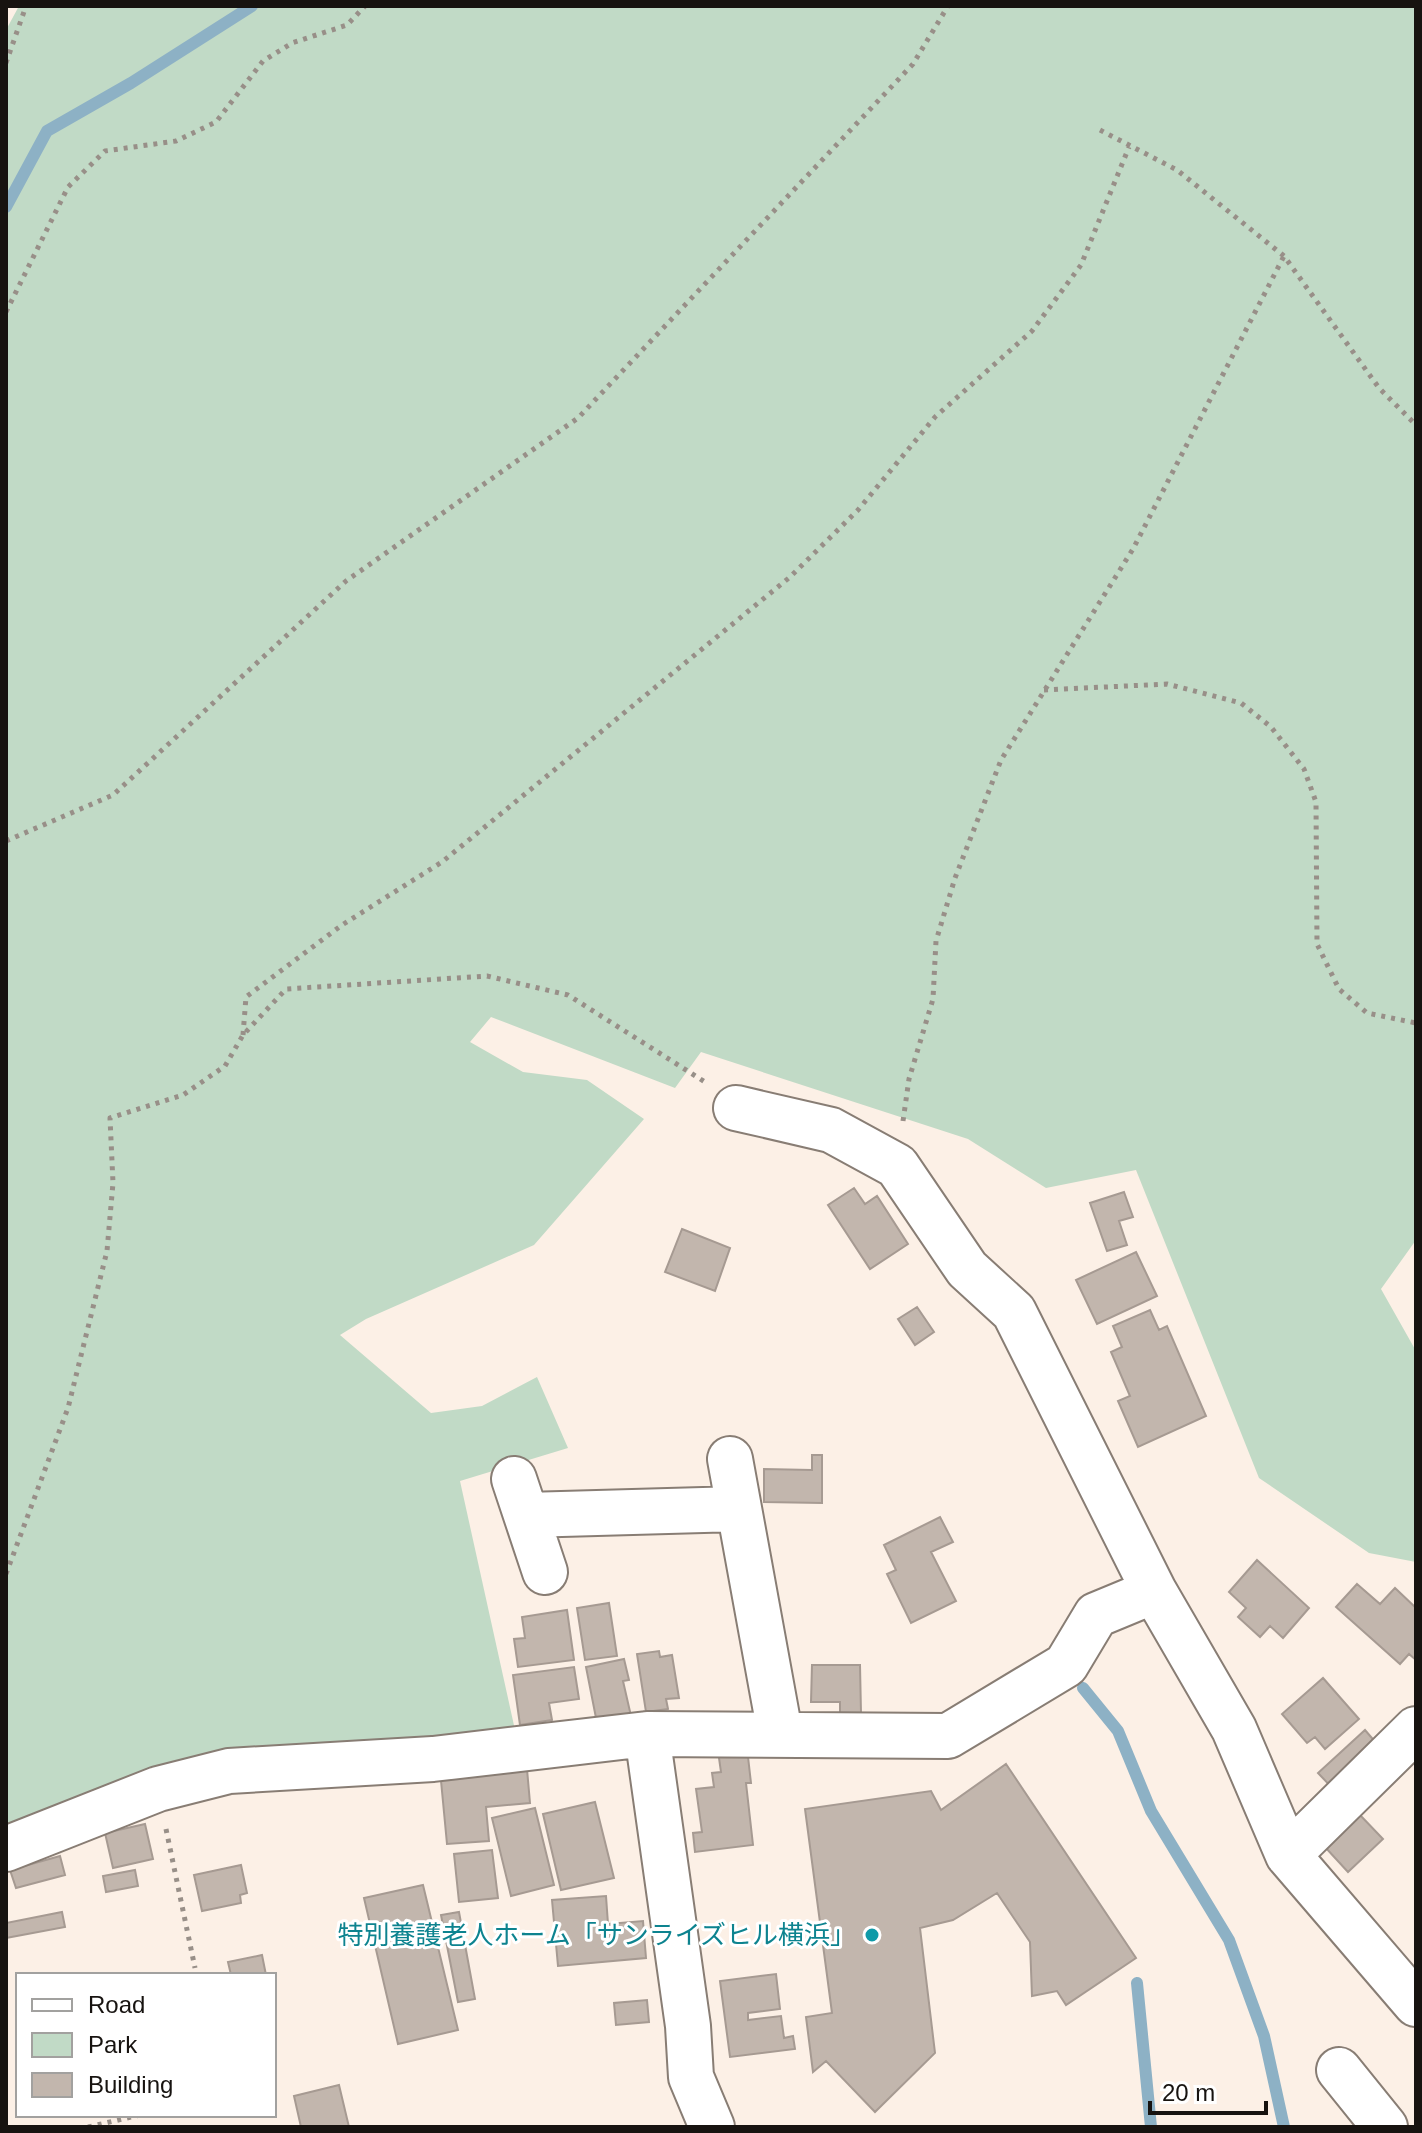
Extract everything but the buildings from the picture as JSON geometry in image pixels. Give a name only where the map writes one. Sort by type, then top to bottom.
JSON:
[{"type":"street","points":[[736,1108],[831,1130],[897,1166],[967,1269],[1014,1312],[1154,1591],[1234,1729],[1288,1855],[1416,2004]]},
{"type":"street","points":[[730,1459],[780,1733]]},
{"type":"street","points":[[545,1572],[520,1497],[739,1509]]},
{"type":"street","points":[[6,1849],[158,1789],[229,1771],[433,1759],[647,1734],[948,1736],[1066,1665],[1096,1615],[1154,1591]]},
{"type":"street","points":[[1288,1855],[1416,1729]]},
{"type":"street","points":[[647,1734],[688,2026],[691,2077],[712,2127]]},
{"type":"street","points":[[1339,2070],[1385,2127]]},
{"type":"path","points":[[6,63],[26,6]]},
{"type":"path","points":[[6,312],[68,187],[105,151],[176,141],[216,122],[263,61],[292,43],[347,25],[365,6]]},
{"type":"path","points":[[6,841],[113,795],[346,581],[578,418],[913,64],[948,6]]},
{"type":"path","points":[[1100,130],[1177,170],[1284,256],[1379,388],[1416,425]]},
{"type":"path","points":[[243,1035],[246,997],[342,925],[442,862],[521,801],[790,577],[858,510],[935,417],[1032,331],[1065,287],[1081,265],[1129,147]]},
{"type":"path","points":[[897,1166],[909,1079],[933,999],[936,941],[955,878],[1001,760],[1133,549],[1284,256]]},
{"type":"path","points":[[1043,690],[1167,684],[1241,703],[1271,727],[1304,769],[1316,802],[1317,944],[1339,989],[1367,1013],[1416,1023]]},
{"type":"path","points":[[6,1574],[68,1408],[107,1251],[113,1183],[110,1118],[183,1095],[225,1066],[243,1035],[286,989],[487,976],[568,995],[694,1073],[736,1108]]},
{"type":"path","points":[[158,1789],[195,1968]]},
{"type":"path","points":[[88,2127],[131,2117]]},
{"type":"green space","points":[[19,6],[1416,6],[1416,1240],[1381,1289],[1416,1351],[1416,1562],[1369,1553],[1259,1478],[1136,1170],[1046,1188],[968,1139],[701,1052],[675,1088],[491,1017],[470,1042],[523,1072],[587,1080],[644,1119],[534,1245],[366,1319],[340,1335],[431,1413],[482,1406],[537,1377],[568,1448],[460,1481],[515,1730],[222,1751],[6,1840],[6,30]]},
{"type":"waterway","points":[[6,207],[47,131],[131,83],[252,6]]},
{"type":"waterway","points":[[1083,1688],[1118,1731],[1151,1811],[1229,1940],[1264,2036],[1284,2127]]},
{"type":"waterway","points":[[1137,1983],[1151,2127]]},
{"type":"place","name":"特別養護老人ホーム「サンライズヒル横浜」","points":[[872,1935]]}]
